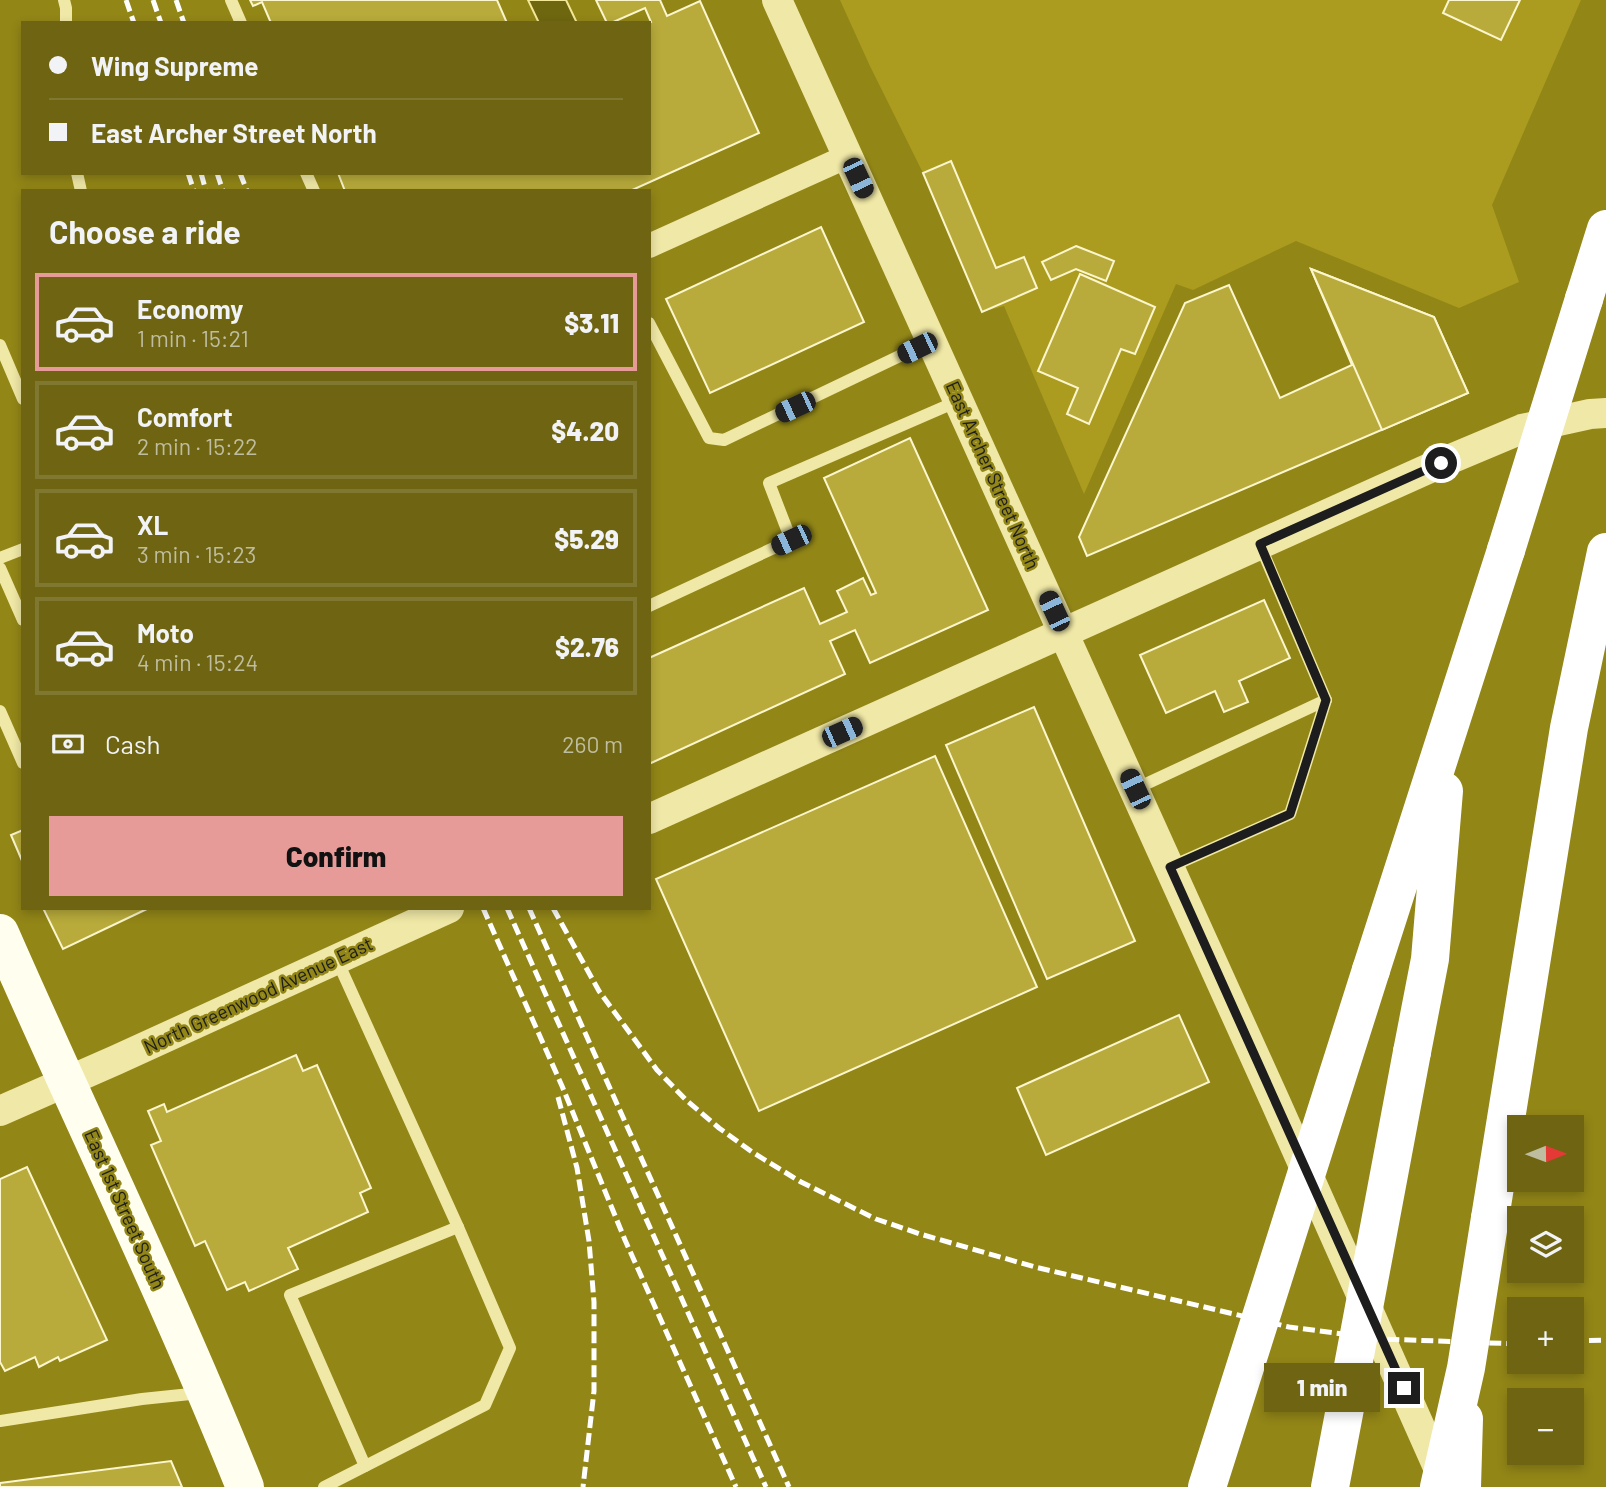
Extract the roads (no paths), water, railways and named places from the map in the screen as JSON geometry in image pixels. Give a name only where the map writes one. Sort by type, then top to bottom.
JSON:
[{"type":"highway","points":[[1208,1487],[1606,229]]},
{"type":"highway","points":[[1440,1487],[1466,1368],[1569,728],[1606,552]]},
{"type":"highway","points":[[1330,1487],[1430,958],[1450,724]]},
{"type":"highway","points":[[1462,1487],[1466,1368]]},
{"type":"main road","name":"East 1st Street South","points":[[0,933],[207,1392],[245,1487]]},
{"type":"street","name":"East Archer Street North","points":[[777,0],[1065,633],[1446,1487]]},
{"type":"street","points":[[651,245],[848,156]]},
{"type":"street","points":[[651,817],[1522,429],[1606,413]]},
{"type":"street","name":"North Greenwood Avenue East","points":[[0,1111],[445,910]]},
{"type":"lane","points":[[64,0],[66,21]]},
{"type":"lane","points":[[231,0],[240,21]]},
{"type":"lane","points":[[651,327],[709,438],[724,440],[932,341]]},
{"type":"lane","points":[[0,345],[21,393]]},
{"type":"lane","points":[[651,605],[791,540],[769,483],[959,401]]},
{"type":"lane","points":[[1170,867],[1290,814],[1326,700],[1260,544]]},
{"type":"lane","points":[[0,558],[21,550]]},
{"type":"lane","points":[[0,568],[21,615]]},
{"type":"lane","points":[[1135,789],[1326,700]]},
{"type":"lane","points":[[0,711],[21,758]]},
{"type":"lane","points":[[324,1487],[485,1405],[510,1348],[336,959]]},
{"type":"lane","points":[[365,1466],[290,1295],[458,1227]]},
{"type":"lane","points":[[0,1421],[207,1392]]},
{"type":"railway","points":[[126,0],[133,21]]},
{"type":"railway","points":[[153,0],[160,21]]},
{"type":"railway","points":[[176,0],[183,21]]},
{"type":"railway","points":[[189,175],[193,189]]},
{"type":"railway","points":[[202,175],[205,189]]},
{"type":"railway","points":[[218,175],[222,189]]},
{"type":"railway","points":[[241,175],[246,189]]},
{"type":"railway","points":[[484,910],[562,1086],[625,1240],[736,1487]]},
{"type":"railway","points":[[508,910],[766,1487]]},
{"type":"railway","points":[[530,910],[789,1487]]},
{"type":"railway","points":[[554,910],[599,991],[657,1070],[686,1100],[752,1152],[801,1182],[876,1219],[1035,1267],[1289,1327],[1382,1339],[1507,1344]]},
{"type":"railway","points":[[558,1097],[577,1168],[589,1241],[594,1302],[594,1391],[583,1487]]},
{"type":"railway","points":[[1584,1341],[1606,1340]]}]
